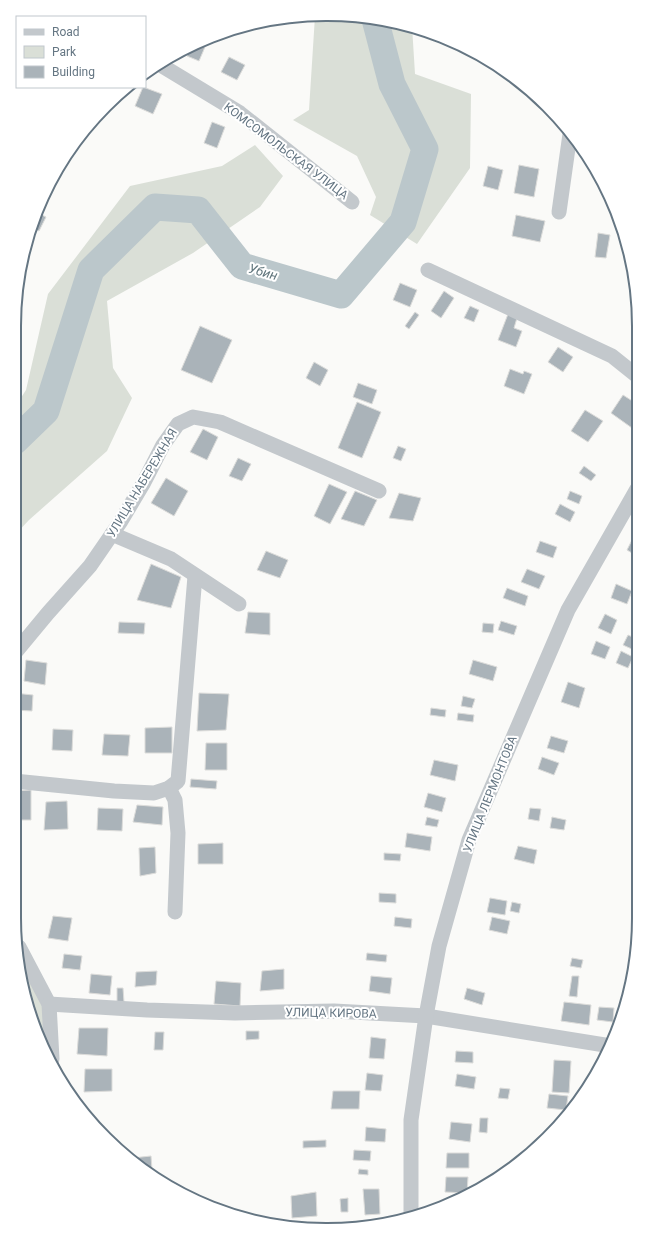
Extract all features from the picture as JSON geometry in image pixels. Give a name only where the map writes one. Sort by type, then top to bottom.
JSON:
[{"type":"street","name":"КОМСОМОЛЬСКАЯ УЛИЦА","points":[[165,67],[240,113],[352,202]]},
{"type":"street","points":[[559,212],[569,141]]},
{"type":"street","points":[[428,270],[612,356],[632,372]]},
{"type":"street","name":"УЛИЦА НАБЕРЕЖНАЯ","points":[[21,646],[90,566],[112,534],[163,445],[178,424],[193,417],[220,422],[378,491]]},
{"type":"street","name":"УЛИЦА ЛЕРМОНТОВА","points":[[411,1211],[411,1120],[426,1016],[440,946],[469,840],[568,610],[632,498]]},
{"type":"street","points":[[112,534],[171,559],[239,604]]},
{"type":"street","points":[[21,782],[154,793],[169,788],[178,780],[195,576]]},
{"type":"street","points":[[169,788],[175,800],[178,833],[175,912]]},
{"type":"street","points":[[24,956],[50,1004],[52,1050]]},
{"type":"street","name":"УЛИЦА КИРОВА","points":[[50,1004],[147,1010],[236,1013],[334,1011],[426,1016],[604,1045]]},
{"type":"green space","points":[[315,22],[366,24],[412,33],[415,74],[471,94],[470,168],[417,244],[370,215],[376,197],[357,156],[293,120],[309,110]]},
{"type":"green space","points":[[255,145],[283,176],[260,207],[193,253],[107,301],[113,368],[132,398],[107,451],[21,529],[21,398],[26,390],[48,294],[130,186],[222,166]]},
{"type":"green space","points":[[24,956],[49,1004],[52,1050],[37,1016],[31,997]]},
{"type":"building","points":[[205,47],[199,61],[187,56],[191,53]]},
{"type":"building","points":[[229,57],[245,65],[237,80],[221,72]]},
{"type":"building","points":[[143,88],[162,94],[153,114],[135,106]]},
{"type":"building","points":[[212,122],[225,127],[217,148],[204,143]]},
{"type":"building","points":[[519,165],[539,169],[534,197],[514,193]]},
{"type":"building","points":[[488,166],[503,170],[498,190],[483,186]]},
{"type":"building","points":[[42,215],[46,217],[39,231],[37,230]]},
{"type":"building","points":[[516,215],[545,221],[540,242],[512,236]]},
{"type":"building","points":[[598,233],[610,235],[606,258],[595,257]]},
{"type":"building","points":[[400,283],[417,290],[410,307],[393,300]]},
{"type":"building","points":[[444,291],[454,298],[441,318],[431,311]]},
{"type":"building","points":[[470,306],[479,310],[474,322],[464,318]]},
{"type":"building","points":[[415,312],[419,315],[409,329],[405,326]]},
{"type":"building","points":[[508,314],[517,318],[514,328],[522,331],[516,347],[498,340]]},
{"type":"building","points":[[200,326],[232,340],[212,383],[181,370]]},
{"type":"building","points":[[558,347],[573,357],[563,372],[548,362]]},
{"type":"building","points":[[314,362],[328,370],[320,386],[306,378]]},
{"type":"building","points":[[510,369],[523,374],[524,371],[532,374],[524,394],[504,386]]},
{"type":"building","points":[[358,383],[377,390],[372,404],[353,397]]},
{"type":"building","points":[[623,395],[632,401],[632,428],[611,413]]},
{"type":"building","points":[[357,402],[381,412],[362,458],[338,448]]},
{"type":"building","points":[[585,410],[603,421],[588,442],[571,431]]},
{"type":"building","points":[[203,429],[218,437],[207,460],[190,452]]},
{"type":"building","points":[[398,446],[406,449],[401,461],[393,458]]},
{"type":"building","points":[[238,458],[251,464],[242,481],[229,476]]},
{"type":"building","points":[[584,466],[596,475],[591,481],[579,473]]},
{"type":"building","points":[[166,478],[188,491],[174,516],[151,503]]},
{"type":"building","points":[[329,484],[347,492],[330,524],[314,516]]},
{"type":"building","points":[[355,491],[377,500],[364,526],[341,519]]},
{"type":"building","points":[[570,491],[582,496],[579,504],[567,499]]},
{"type":"building","points":[[399,493],[421,498],[413,521],[389,518]]},
{"type":"building","points":[[560,504],[575,512],[570,522],[555,514]]},
{"type":"building","points":[[632,540],[632,553],[627,550]]},
{"type":"building","points":[[540,541],[557,547],[553,558],[536,552]]},
{"type":"building","points":[[266,551],[288,560],[280,578],[257,570]]},
{"type":"building","points":[[151,564],[181,577],[171,608],[137,600]]},
{"type":"building","points":[[527,569],[545,576],[539,589],[521,582]]},
{"type":"building","points":[[616,584],[632,591],[627,604],[611,598]]},
{"type":"building","points":[[507,588],[528,596],[525,606],[503,598]]},
{"type":"building","points":[[248,612],[270,613],[270,635],[245,633]]},
{"type":"building","points":[[605,614],[617,620],[611,634],[598,628]]},
{"type":"building","points":[[501,621],[517,626],[514,635],[498,630]]},
{"type":"building","points":[[119,622],[145,623],[144,634],[118,633]]},
{"type":"building","points":[[483,623],[494,624],[493,633],[482,632]]},
{"type":"building","points":[[628,635],[632,637],[632,649],[623,645]]},
{"type":"building","points":[[596,641],[610,647],[605,659],[591,654]]},
{"type":"building","points":[[621,651],[632,656],[628,668],[616,663]]},
{"type":"building","points":[[26,660],[47,663],[45,685],[24,681]]},
{"type":"building","points":[[473,660],[497,667],[493,681],[469,674]]},
{"type":"building","points":[[568,682],[585,688],[579,708],[561,702]]},
{"type":"building","points":[[199,693],[229,694],[226,730],[197,731]]},
{"type":"building","points":[[21,694],[33,695],[32,711],[21,710]]},
{"type":"building","points":[[463,696],[475,699],[472,708],[461,706]]},
{"type":"building","points":[[431,708],[446,710],[445,717],[430,715]]},
{"type":"building","points":[[458,713],[474,715],[473,722],[457,720]]},
{"type":"building","points":[[172,727],[172,753],[145,753],[145,728]]},
{"type":"building","points":[[53,729],[73,730],[72,751],[52,750]]},
{"type":"building","points":[[104,734],[130,735],[128,756],[102,755]]},
{"type":"building","points":[[551,736],[568,741],[564,753],[547,748]]},
{"type":"building","points":[[206,743],[227,743],[227,770],[205,770]]},
{"type":"building","points":[[542,757],[559,763],[554,775],[538,769]]},
{"type":"building","points":[[434,760],[458,765],[455,781],[430,775]]},
{"type":"building","points":[[191,779],[217,781],[216,789],[190,787]]},
{"type":"building","points":[[31,790],[31,820],[21,820],[21,791]]},
{"type":"building","points":[[428,793],[446,798],[442,812],[424,807]]},
{"type":"building","points":[[67,801],[68,829],[44,830],[46,802]]},
{"type":"building","points":[[137,805],[163,807],[162,825],[133,822]]},
{"type":"building","points":[[98,808],[123,809],[122,831],[97,830]]},
{"type":"building","points":[[530,808],[541,809],[539,821],[528,819]]},
{"type":"building","points":[[427,817],[439,820],[437,827],[425,825]]},
{"type":"building","points":[[552,817],[566,820],[564,830],[550,828]]},
{"type":"building","points":[[407,833],[432,837],[430,851],[405,847]]},
{"type":"building","points":[[223,843],[223,864],[198,864],[198,844]]},
{"type":"building","points":[[518,846],[537,850],[534,864],[514,859]]},
{"type":"building","points":[[155,847],[156,873],[140,876],[139,848]]},
{"type":"building","points":[[384,853],[401,854],[400,861],[384,860]]},
{"type":"building","points":[[379,893],[396,894],[396,903],[379,902]]},
{"type":"building","points":[[490,898],[507,901],[505,915],[487,912]]},
{"type":"building","points":[[512,902],[521,904],[519,913],[510,911]]},
{"type":"building","points":[[53,916],[72,918],[68,941],[48,938]]},
{"type":"building","points":[[395,917],[412,919],[411,928],[394,926]]},
{"type":"building","points":[[492,917],[510,921],[507,934],[489,930]]},
{"type":"building","points":[[367,953],[387,955],[386,962],[366,960]]},
{"type":"building","points":[[64,954],[82,956],[80,970],[62,968]]},
{"type":"building","points":[[572,958],[583,960],[581,968],[570,966]]},
{"type":"building","points":[[284,969],[284,989],[260,991],[262,971]]},
{"type":"building","points":[[157,971],[156,985],[135,987],[136,972]]},
{"type":"building","points":[[91,974],[112,976],[110,995],[89,993]]},
{"type":"building","points":[[371,976],[392,978],[390,994],[369,991]]},
{"type":"building","points":[[572,976],[579,976],[577,997],[569,996]]},
{"type":"building","points":[[216,981],[241,983],[240,1006],[214,1004]]},
{"type":"building","points":[[117,988],[123,988],[124,1002],[117,1002]]},
{"type":"building","points":[[467,988],[485,993],[482,1005],[464,999]]},
{"type":"building","points":[[564,1002],[591,1005],[589,1025],[561,1021]]},
{"type":"building","points":[[599,1007],[614,1008],[613,1022],[597,1020]]},
{"type":"building","points":[[79,1028],[108,1028],[107,1056],[77,1054]]},
{"type":"building","points":[[246,1031],[259,1031],[259,1039],[246,1040]]},
{"type":"building","points":[[155,1032],[164,1032],[163,1050],[154,1050]]},
{"type":"building","points":[[371,1037],[386,1039],[384,1059],[369,1058]]},
{"type":"building","points":[[456,1051],[473,1052],[473,1063],[455,1062]]},
{"type":"building","points":[[554,1060],[571,1061],[569,1093],[552,1092]]},
{"type":"building","points":[[85,1069],[112,1069],[112,1091],[84,1092]]},
{"type":"building","points":[[367,1073],[383,1075],[381,1091],[365,1090]]},
{"type":"building","points":[[457,1074],[476,1077],[474,1089],[455,1086]]},
{"type":"building","points":[[500,1088],[510,1089],[508,1099],[498,1098]]},
{"type":"building","points":[[333,1091],[360,1091],[359,1109],[331,1109]]},
{"type":"building","points":[[549,1094],[568,1096],[567,1106],[564,1110],[547,1108]]},
{"type":"building","points":[[480,1118],[488,1118],[487,1133],[479,1132]]},
{"type":"building","points":[[451,1122],[472,1124],[470,1142],[449,1139]]},
{"type":"building","points":[[366,1127],[386,1129],[385,1142],[365,1141]]},
{"type":"building","points":[[326,1140],[326,1147],[303,1148],[303,1141]]},
{"type":"building","points":[[354,1150],[371,1151],[370,1161],[353,1160]]},
{"type":"building","points":[[447,1153],[469,1153],[469,1168],[446,1168]]},
{"type":"building","points":[[151,1156],[152,1168],[141,1160],[138,1157]]},
{"type":"building","points":[[359,1169],[368,1170],[368,1175],[358,1174]]},
{"type":"building","points":[[446,1177],[468,1177],[467,1188],[459,1193],[445,1192]]},
{"type":"building","points":[[363,1189],[379,1189],[380,1214],[365,1215]]},
{"type":"building","points":[[316,1192],[317,1216],[292,1218],[291,1196]]},
{"type":"building","points":[[348,1198],[348,1212],[341,1212],[340,1199]]},
{"type":"waterway","name":"Убин","points":[[21,435],[46,411],[91,270],[155,207],[198,210],[242,266],[341,295],[403,222],[425,149],[392,84],[377,26]]}]
